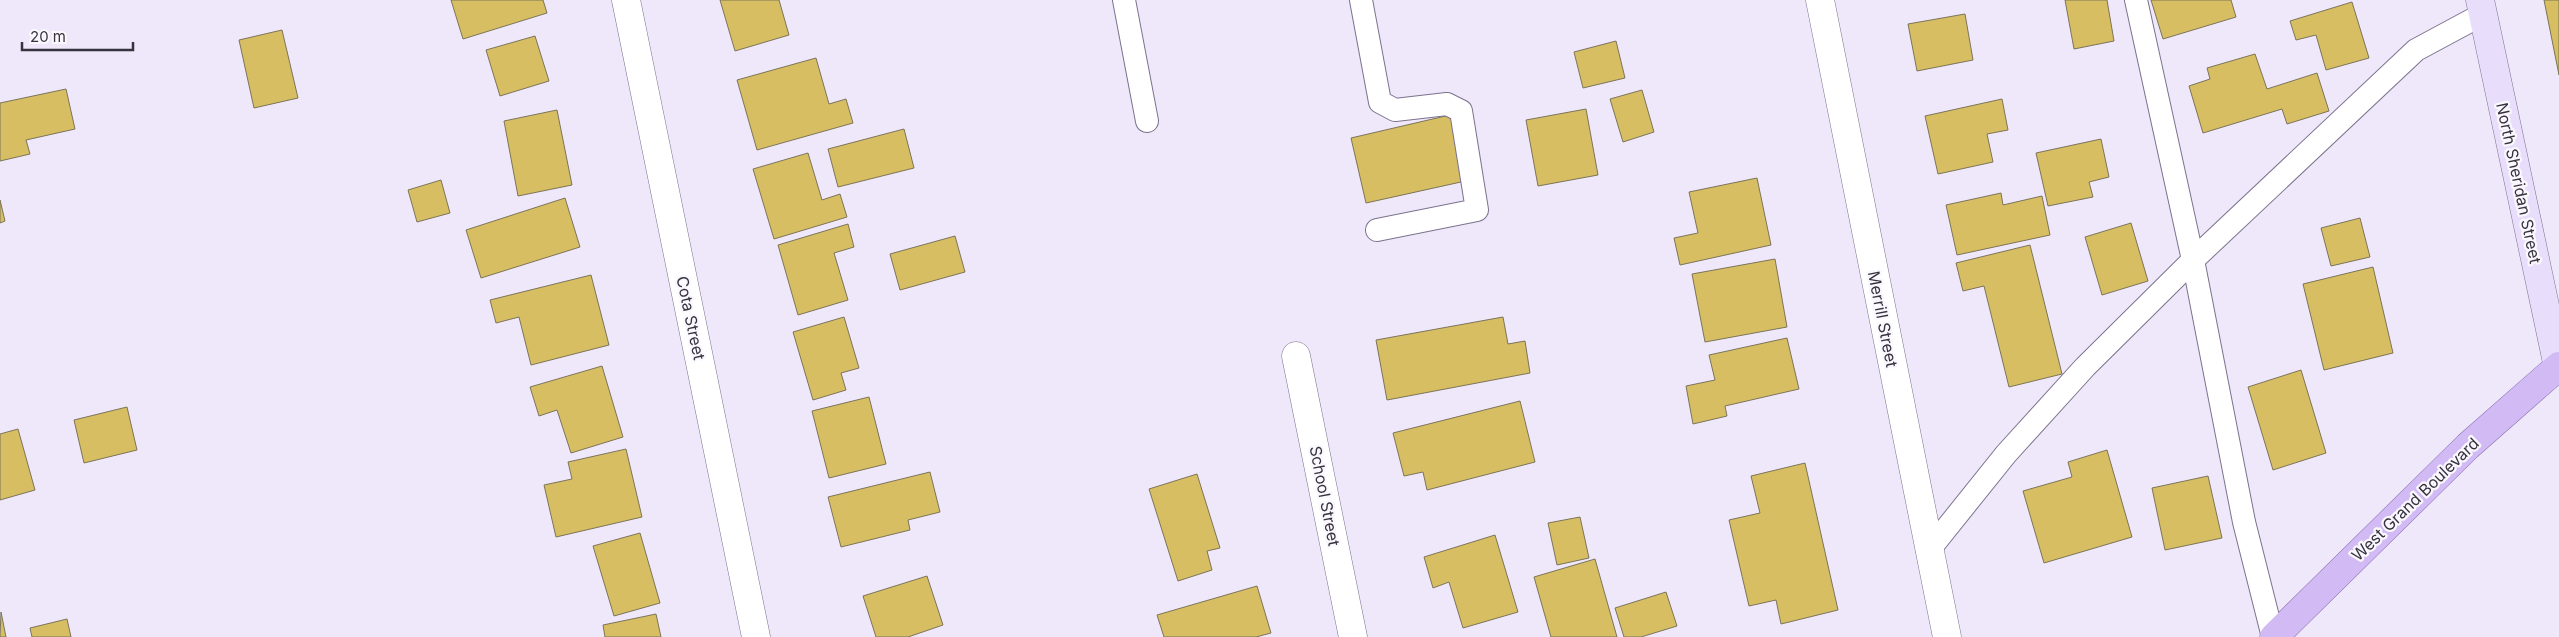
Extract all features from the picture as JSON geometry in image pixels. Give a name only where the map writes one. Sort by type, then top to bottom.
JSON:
[{"type":"main road","name":"West Grand Boulevard","points":[[2274,637],[2468,446],[2558,366]]},
{"type":"street","name":"Cota Street","points":[[626,0],[756,637]]},
{"type":"street","name":"Merrill Street","points":[[1820,0],[1947,637]]},
{"type":"street","name":"North Sheridan Street","points":[[2482,7],[2558,366]]},
{"type":"street","name":"School Street","points":[[1296,356],[1353,637]]},
{"type":"lane","points":[[1124,0],[1148,121]]},
{"type":"lane","points":[[1361,0],[1380,102],[1395,110],[1447,104],[1461,111],[1477,210],[1377,230]]},
{"type":"lane","points":[[2136,0],[2193,260],[2244,522],[2274,637]]},
{"type":"lane","points":[[1929,550],[2006,454],[2085,367],[2193,260],[2416,50],[2482,7]]},
{"type":"building","points":[[451,0],[543,0],[547,13],[463,39]]},
{"type":"building","points":[[720,0],[779,0],[789,35],[735,51]]},
{"type":"building","points":[[2065,0],[2107,0],[2114,41],[2074,49]]},
{"type":"building","points":[[2151,0],[2231,0],[2236,17],[2163,39]]},
{"type":"building","points":[[2544,0],[2559,0],[2559,75]]},
{"type":"building","points":[[2352,2],[2369,58],[2326,70],[2316,35],[2296,40],[2290,21]]},
{"type":"building","points":[[1965,14],[1973,60],[1917,71],[1908,24]]},
{"type":"building","points":[[282,30],[298,98],[254,108],[239,40]]},
{"type":"building","points":[[535,36],[549,81],[500,96],[486,50]]},
{"type":"building","points":[[1616,41],[1625,78],[1583,88],[1574,52]]},
{"type":"building","points":[[2255,54],[2267,89],[2317,73],[2329,111],[2287,124],[2282,109],[2203,133],[2189,86],[2210,79],[2207,68]]},
{"type":"building","points":[[816,58],[829,104],[846,99],[853,123],[757,150],[737,80]]},
{"type":"building","points":[[66,89],[75,129],[26,140],[30,154],[0,161],[0,103]]},
{"type":"building","points":[[1642,90],[1654,132],[1623,142],[1610,99]]},
{"type":"building","points":[[2002,99],[2008,130],[1987,134],[1993,162],[1938,174],[1925,116]]},
{"type":"building","points":[[1586,109],[1598,175],[1538,186],[1526,120]]},
{"type":"building","points":[[557,110],[572,185],[518,196],[504,121]]},
{"type":"building","points":[[1454,114],[1470,180],[1366,203],[1351,138]]},
{"type":"building","points":[[904,129],[914,168],[838,187],[828,149]]},
{"type":"building","points":[[2101,139],[2109,177],[2089,182],[2093,197],[2048,206],[2036,153]]},
{"type":"building","points":[[808,153],[822,200],[840,194],[847,217],[774,239],[753,169]]},
{"type":"building","points":[[1757,178],[1771,245],[1680,265],[1674,238],[1698,233],[1689,192]]},
{"type":"building","points":[[441,180],[450,213],[417,222],[408,190]]},
{"type":"building","points":[[2001,193],[2003,205],[2042,196],[2050,235],[1957,255],[1946,205]]},
{"type":"building","points":[[565,198],[580,247],[481,278],[466,230]]},
{"type":"building","points":[[0,200],[5,221],[0,223]]},
{"type":"building","points":[[2360,218],[2370,257],[2331,266],[2321,228]]},
{"type":"building","points":[[2131,223],[2148,281],[2102,295],[2085,237]]},
{"type":"building","points":[[848,224],[854,247],[834,253],[848,300],[798,315],[778,245]]},
{"type":"building","points":[[955,236],[965,272],[900,290],[890,254]]},
{"type":"building","points":[[2030,245],[2062,374],[2009,387],[1984,286],[1963,291],[1956,263]]},
{"type":"building","points":[[1775,259],[1787,327],[1705,342],[1692,274]]},
{"type":"building","points":[[2373,267],[2393,353],[2324,370],[2303,284]]},
{"type":"building","points":[[591,275],[609,345],[531,365],[519,317],[496,323],[490,300]]},
{"type":"building","points":[[844,317],[859,368],[841,373],[846,390],[813,400],[793,332]]},
{"type":"building","points":[[1503,317],[1508,344],[1525,341],[1530,373],[1387,400],[1376,340]]},
{"type":"building","points":[[1787,338],[1799,389],[1725,406],[1727,416],[1693,424],[1686,386],[1715,380],[1709,355]]},
{"type":"building","points":[[602,366],[623,437],[571,453],[557,410],[539,416],[530,387]]},
{"type":"building","points":[[2301,370],[2326,453],[2273,470],[2248,387]]},
{"type":"building","points":[[869,397],[886,464],[829,478],[812,411]]},
{"type":"building","points":[[1520,401],[1535,462],[1427,490],[1423,472],[1404,476],[1393,433]]},
{"type":"building","points":[[127,407],[137,450],[84,463],[74,420]]},
{"type":"building","points":[[18,429],[35,490],[0,500],[0,434]]},
{"type":"building","points":[[626,449],[642,517],[556,537],[544,485],[572,479],[568,462]]},
{"type":"building","points":[[2107,450],[2132,537],[2044,563],[2023,491],[2072,477],[2068,462]]},
{"type":"building","points":[[1805,463],[1838,610],[1781,624],[1776,600],[1749,606],[1729,520],[1760,513],[1751,476]]},
{"type":"building","points":[[930,472],[940,512],[908,520],[910,530],[841,547],[828,497]]},
{"type":"building","points":[[1197,474],[1220,548],[1207,551],[1212,570],[1178,581],[1149,489]]},
{"type":"building","points":[[2208,476],[2222,538],[2165,550],[2152,488]]},
{"type":"building","points":[[1580,517],[1589,558],[1557,565],[1548,523]]},
{"type":"building","points":[[640,533],[660,603],[614,616],[593,546]]},
{"type":"building","points":[[1495,535],[1518,612],[1463,628],[1449,582],[1433,588],[1424,557]]},
{"type":"building","points":[[1595,559],[1617,637],[1551,637],[1534,577]]},
{"type":"building","points":[[927,576],[943,625],[908,637],[876,637],[863,596]]},
{"type":"building","points":[[1257,586],[1271,633],[1256,637],[1164,637],[1157,615]]},
{"type":"building","points":[[1666,592],[1677,626],[1641,637],[1624,637],[1615,608]]},
{"type":"building","points":[[1,612],[6,637],[0,637]]},
{"type":"building","points":[[656,614],[661,637],[605,637],[603,625]]},
{"type":"building","points":[[67,619],[71,637],[32,637],[30,628]]}]
